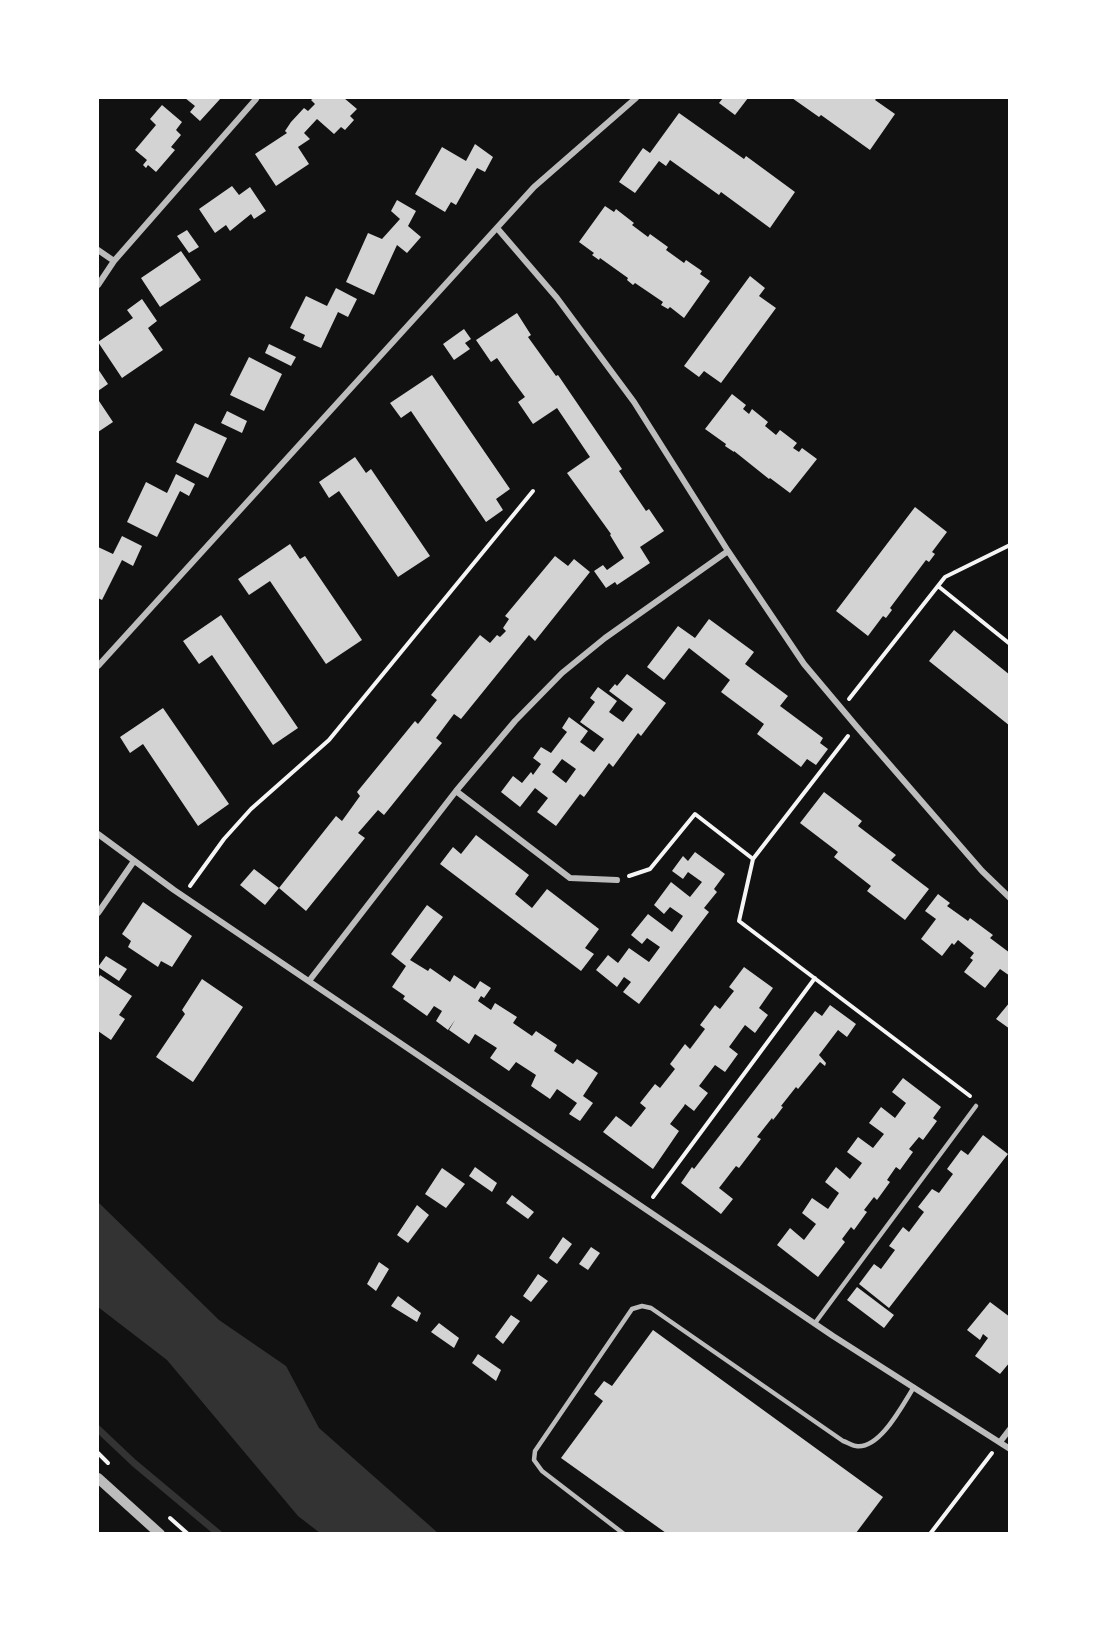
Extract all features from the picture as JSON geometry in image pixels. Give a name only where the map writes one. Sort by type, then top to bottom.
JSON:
[{"type":"street","points":[[98,666],[534,187],[636,98]]},
{"type":"street","points":[[98,285],[114,261],[256,99]]},
{"type":"street","points":[[497,228],[557,298],[634,402],[728,551],[804,664],[982,871],[1010,898]]},
{"type":"street","points":[[98,250],[114,261]]},
{"type":"street","points":[[309,981],[456,791],[515,721],[562,673],[605,638],[728,551]]},
{"type":"street","points":[[456,791],[570,878],[617,880]]},
{"type":"street","points":[[98,834],[309,981],[815,1323],[1010,1449]]},
{"type":"street","points":[[98,913],[134,861]]},
{"type":"street","points":[[1000,1442],[1010,1429]]},
{"type":"street","points":[[98,1478],[160,1533]]},
{"type":"lane","points":[[815,1323],[976,1106]]},
{"type":"lane","points":[[624,1533],[542,1472],[534,1460],[535,1451],[633,1310],[642,1306],[651,1308],[843,1440],[857,1447],[871,1444],[887,1428],[914,1387]]},
{"type":"path","points":[[183,895],[224,839],[251,809],[329,740],[533,491]]},
{"type":"path","points":[[841,708],[945,577],[1010,545]]},
{"type":"path","points":[[938,586],[1010,644]]},
{"type":"path","points":[[857,727],[839,745],[753,859],[739,921],[974,1099],[976,1106]]},
{"type":"path","points":[[617,880],[650,869],[695,814],[753,859]]},
{"type":"path","points":[[645,1208],[815,978]]},
{"type":"path","points":[[930,1533],[1000,1442]]},
{"type":"shaded area","points":[[98,1202],[219,1320],[286,1366],[319,1428],[438,1533],[320,1533],[298,1516],[167,1360],[98,1307]]},
{"type":"building","points":[[185,98],[221,98],[200,121],[190,112],[195,106]]},
{"type":"building","points":[[314,98],[344,98],[357,109],[350,116],[354,120],[345,130],[341,127],[334,134],[317,119],[304,133],[310,139],[298,147],[309,164],[276,186],[255,154],[287,133],[285,131],[291,122],[304,108],[308,111],[315,104],[311,100]]},
{"type":"building","points":[[723,98],[748,98],[735,115],[719,103]]},
{"type":"building","points":[[792,98],[877,98],[875,100],[895,114],[870,150],[821,115],[819,117]]},
{"type":"building","points":[[162,105],[182,122],[176,130],[181,135],[171,147],[175,150],[156,172],[148,165],[146,168],[143,165],[147,160],[135,150],[156,125],[150,119]]},
{"type":"building","points":[[679,113],[744,159],[746,156],[795,192],[770,228],[721,192],[719,195],[670,160],[666,166],[659,161],[635,193],[619,182],[643,148],[650,153]]},
{"type":"building","points":[[475,144],[493,157],[485,172],[477,168],[456,205],[451,202],[445,212],[415,194],[442,147],[466,161]]},
{"type":"building","points":[[232,186],[239,195],[250,187],[266,211],[254,219],[251,214],[230,231],[226,225],[215,233],[199,209]]},
{"type":"building","points":[[397,200],[416,211],[408,226],[421,237],[407,253],[397,245],[374,295],[346,282],[368,233],[382,239],[400,219],[391,211]]},
{"type":"building","points":[[605,206],[614,212],[616,209],[648,237],[650,234],[668,247],[666,250],[684,263],[686,260],[702,271],[700,274],[710,281],[684,318],[670,307],[668,309],[661,305],[663,302],[635,283],[633,285],[627,280],[628,278],[592,255],[594,253],[579,242]]},
{"type":"building","points":[[187,230],[199,247],[189,253],[177,236]]},
{"type":"building","points":[[181,251],[201,280],[160,307],[141,278]]},
{"type":"building","points":[[750,276],[765,288],[759,296],[776,308],[721,383],[704,371],[699,377],[684,366]]},
{"type":"building","points":[[336,288],[357,299],[348,317],[338,312],[321,348],[303,340],[305,335],[290,328],[306,296],[327,306]]},
{"type":"building","points":[[142,299],[157,321],[148,328],[163,350],[122,378],[98,342],[133,318],[127,310]]},
{"type":"building","points":[[517,313],[531,335],[528,337],[556,376],[558,375],[622,469],[619,471],[646,511],[649,509],[664,531],[640,547],[650,563],[617,585],[615,582],[606,588],[594,571],[603,565],[607,570],[624,558],[611,534],[567,473],[590,457],[557,408],[533,424],[518,402],[525,397],[497,358],[491,362],[476,340]]},
{"type":"building","points":[[464,329],[471,339],[465,343],[470,349],[454,360],[443,344]]},
{"type":"building","points":[[269,344],[296,357],[291,366],[265,353]]},
{"type":"building","points":[[249,357],[282,374],[264,411],[230,395]]},
{"type":"building","points":[[98,369],[108,384],[98,391]]},
{"type":"building","points":[[432,375],[510,489],[496,499],[503,510],[486,522],[411,411],[401,418],[390,403]]},
{"type":"building","points":[[732,394],[746,405],[743,409],[749,414],[752,409],[768,422],[765,426],[776,435],[780,430],[797,443],[793,448],[799,452],[802,448],[817,459],[790,493],[705,429]]},
{"type":"building","points":[[98,402],[113,422],[98,432]]},
{"type":"building","points":[[227,411],[247,421],[242,433],[221,423]]},
{"type":"building","points":[[195,423],[227,438],[208,478],[176,462]]},
{"type":"building","points":[[355,457],[366,473],[371,469],[430,556],[398,577],[339,491],[329,498],[319,482]]},
{"type":"building","points":[[176,474],[195,484],[189,496],[180,491],[157,537],[127,522],[146,482],[167,493]]},
{"type":"building","points":[[915,507],[947,532],[932,552],[935,554],[929,562],[926,560],[890,608],[892,610],[886,618],[883,616],[868,636],[836,611]]},
{"type":"building","points":[[122,536],[142,546],[133,566],[122,560],[102,600],[98,598],[98,547],[113,554]]},
{"type":"building","points":[[290,544],[300,559],[305,556],[362,640],[326,664],[270,581],[249,595],[238,579]]},
{"type":"building","points":[[555,556],[568,566],[574,559],[590,572],[535,641],[529,635],[461,719],[454,714],[436,738],[442,743],[384,815],[378,810],[358,833],[365,838],[306,911],[279,888],[336,816],[342,821],[360,796],[357,792],[415,721],[418,724],[437,700],[431,695],[480,635],[490,643],[497,635],[500,637],[506,631],[503,628],[509,619],[505,616]]},
{"type":"building","points":[[221,615],[298,728],[273,745],[212,655],[199,664],[183,641]]},
{"type":"building","points":[[709,619],[754,652],[745,664],[788,696],[780,706],[823,738],[820,743],[828,749],[816,765],[807,759],[801,767],[757,734],[764,724],[721,692],[730,680],[689,648],[664,680],[647,667],[678,626],[695,638]]},
{"type":"building","points":[[954,630],[1010,675],[1010,726],[929,661]]},
{"type":"building","points":[[627,674],[666,703],[641,736],[638,733],[613,767],[609,763],[584,797],[580,794],[556,826],[537,812],[548,798],[535,788],[520,807],[501,792],[513,776],[522,783],[531,772],[533,775],[541,764],[533,758],[541,747],[551,753],[567,732],[562,728],[569,717],[588,731],[580,742],[594,752],[604,739],[580,722],[595,702],[590,698],[598,687],[617,701],[609,712],[623,722],[633,709],[609,691],[615,684],[617,686]],"holes":[[[562,759],[576,769],[566,783],[552,772]]]},
{"type":"building","points":[[163,708],[229,804],[198,826],[143,744],[130,753],[120,737]]},
{"type":"building","points":[[824,792],[862,821],[858,826],[896,855],[891,860],[929,889],[905,920],[867,891],[871,886],[834,857],[838,852],[800,823]]},
{"type":"building","points":[[476,835],[529,875],[515,894],[532,908],[547,889],[599,929],[585,948],[594,954],[581,971],[440,864],[453,847],[461,854]]},
{"type":"building","points":[[695,852],[725,874],[714,889],[717,892],[704,908],[709,912],[639,1004],[623,992],[631,982],[624,977],[617,987],[596,970],[608,955],[618,963],[629,948],[649,962],[660,947],[647,938],[642,944],[631,935],[648,914],[672,932],[683,916],[670,907],[664,914],[654,905],[671,882],[690,897],[702,882],[688,872],[683,879],[672,871],[683,856],[688,861]]},
{"type":"building","points":[[254,869],[279,888],[265,905],[240,885]]},
{"type":"building","points":[[938,894],[950,903],[947,906],[968,921],[970,918],[993,935],[990,938],[1010,953],[1010,976],[1000,969],[985,988],[964,972],[973,960],[970,958],[974,953],[958,940],[954,945],[952,943],[942,956],[921,939],[936,919],[925,911]]},
{"type":"building","points":[[143,902],[192,936],[172,967],[161,961],[158,967],[128,947],[131,941],[122,934]]},
{"type":"building","points":[[427,905],[443,917],[410,960],[428,971],[430,968],[450,982],[454,975],[475,989],[480,981],[491,988],[484,998],[481,996],[478,1001],[491,1010],[495,1003],[517,1017],[513,1023],[532,1036],[536,1031],[557,1045],[554,1051],[573,1064],[577,1059],[598,1073],[583,1096],[593,1103],[580,1121],[569,1114],[577,1103],[557,1089],[550,1099],[531,1086],[536,1075],[516,1062],[509,1071],[490,1058],[497,1048],[475,1034],[469,1044],[449,1030],[455,1020],[448,1030],[436,1021],[442,1011],[434,1006],[427,1016],[403,999],[405,996],[392,987],[406,966],[391,954]]},
{"type":"building","points":[[106,956],[127,969],[119,981],[98,967]]},
{"type":"building","points":[[744,967],[773,988],[759,1008],[768,1015],[755,1033],[745,1025],[729,1047],[738,1054],[725,1072],[715,1065],[699,1086],[708,1093],[694,1111],[685,1104],[670,1124],[679,1131],[653,1169],[603,1132],[616,1116],[631,1127],[646,1108],[640,1103],[655,1084],[660,1088],[675,1069],[670,1064],[685,1044],[690,1049],[705,1029],[700,1025],[715,1005],[720,1009],[734,991],[729,987]]},
{"type":"building","points":[[100,975],[132,996],[119,1015],[125,1019],[111,1040],[98,1031],[98,979]]},
{"type":"building","points":[[202,979],[243,1007],[193,1082],[156,1057],[185,1014],[182,1010]]},
{"type":"building","points":[[1010,1002],[1010,1029],[996,1019]]},
{"type":"building","points":[[830,1005],[856,1024],[847,1037],[838,1030],[819,1055],[826,1063],[825,1066],[820,1062],[798,1089],[796,1087],[777,1115],[757,1137],[761,1139],[739,1168],[736,1166],[719,1188],[733,1199],[721,1214],[681,1183],[815,1011],[822,1016]]},
{"type":"building","points":[[903,1078],[941,1107],[933,1118],[937,1121],[923,1140],[919,1137],[909,1149],[913,1152],[900,1170],[896,1167],[887,1180],[890,1182],[877,1200],[874,1197],[864,1210],[867,1212],[854,1230],[851,1227],[842,1239],[845,1242],[818,1277],[777,1245],[790,1228],[804,1240],[816,1224],[802,1213],[812,1198],[828,1209],[839,1193],[825,1182],[836,1167],[850,1179],[862,1163],[847,1152],[858,1137],[873,1148],[884,1134],[869,1123],[881,1107],[895,1118],[906,1103],[892,1092]]},
{"type":"building","points":[[983,1135],[1008,1154],[889,1308],[859,1284],[874,1264],[881,1269],[895,1250],[889,1246],[903,1227],[909,1232],[924,1212],[918,1207],[932,1189],[939,1193],[953,1174],[947,1169],[961,1150],[968,1155]]},
{"type":"building","points":[[475,1167],[497,1183],[492,1192],[469,1176]]},
{"type":"building","points":[[442,1168],[465,1184],[446,1208],[425,1194]]},
{"type":"building","points":[[512,1195],[534,1212],[528,1219],[506,1203]]},
{"type":"building","points":[[417,1205],[429,1215],[408,1243],[397,1235]]},
{"type":"building","points":[[563,1237],[572,1244],[557,1264],[549,1258]]},
{"type":"building","points":[[591,1247],[600,1253],[588,1270],[579,1264]]},
{"type":"building","points":[[379,1262],[389,1269],[376,1291],[367,1284]]},
{"type":"building","points":[[538,1274],[548,1281],[531,1302],[523,1296]]},
{"type":"building","points":[[857,1287],[894,1315],[884,1328],[847,1300]]},
{"type":"building","points":[[398,1296],[421,1313],[417,1322],[391,1306]]},
{"type":"building","points":[[990,1302],[1010,1317],[1010,1362],[1000,1374],[975,1356],[988,1338],[983,1334],[980,1340],[967,1330]]},
{"type":"building","points":[[511,1315],[520,1321],[503,1344],[495,1337]]},
{"type":"building","points":[[439,1323],[459,1338],[454,1348],[431,1332]]},
{"type":"building","points":[[653,1330],[883,1497],[856,1533],[666,1533],[561,1458],[603,1401],[594,1394],[604,1381],[612,1386]]},
{"type":"building","points":[[478,1354],[501,1370],[496,1381],[472,1363]]},
{"type":"waterway","points":[[98,1429],[134,1463],[219,1534]]}]
